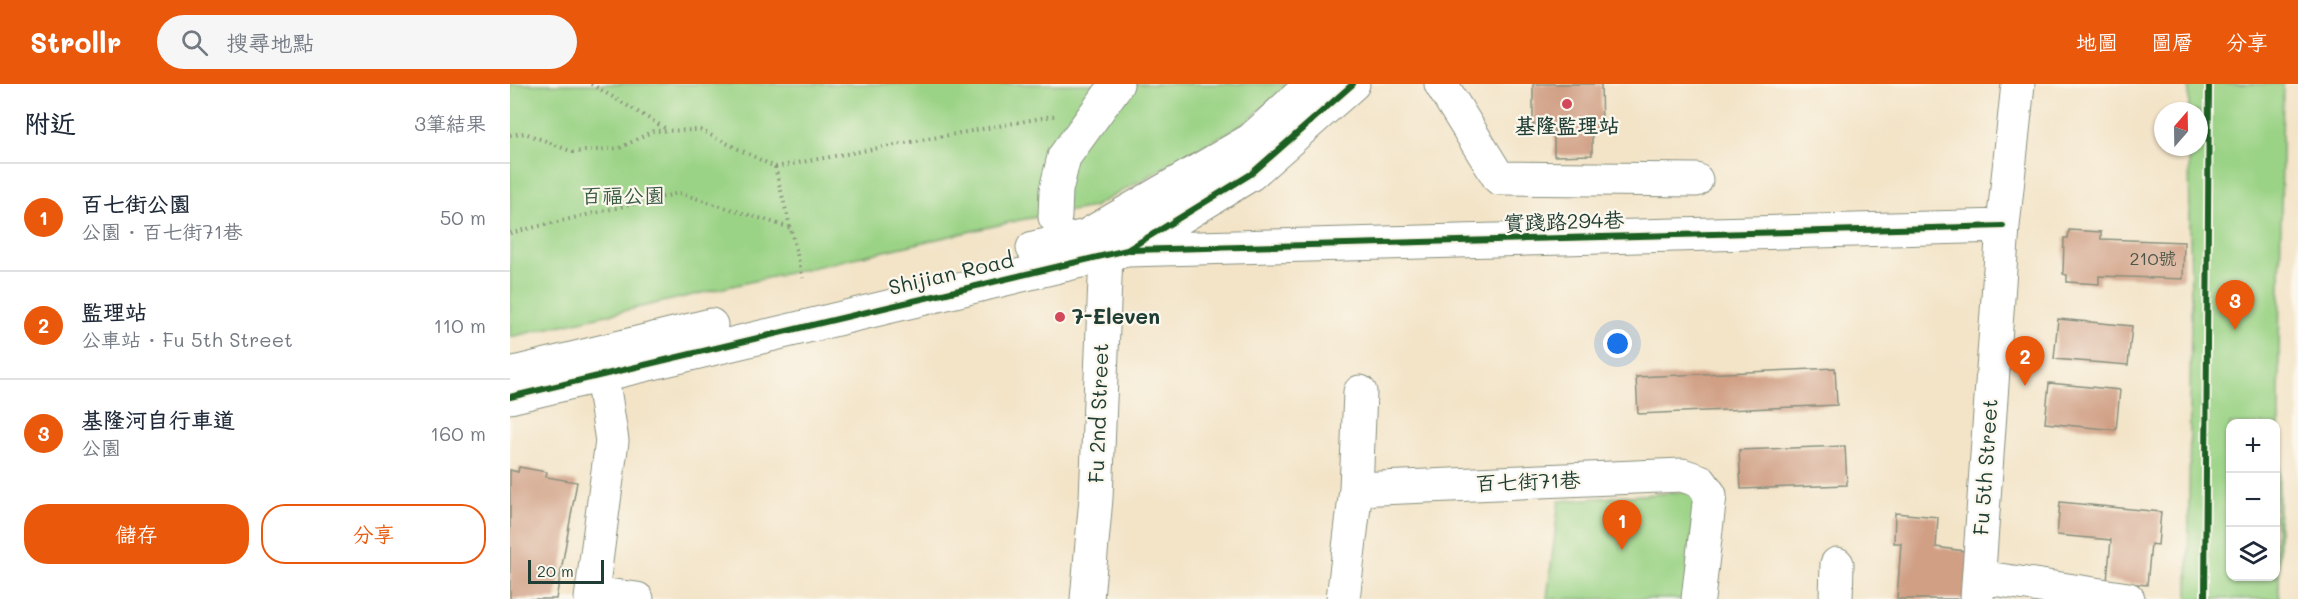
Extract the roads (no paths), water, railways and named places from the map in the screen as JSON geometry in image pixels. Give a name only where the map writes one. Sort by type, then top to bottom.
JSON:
[{"type":"street","name":"Shijian Road","points":[[1106,247],[1251,140],[1312,84]]},
{"type":"street","name":"Shijian Road","points":[[510,374],[599,364],[935,294],[1106,247],[1251,174],[1353,84]]},
{"type":"street","points":[[1441,84],[1499,178],[1696,180]]},
{"type":"street","name":"Fu 5th Street","points":[[1978,588],[2003,226],[2018,84]]},
{"type":"street","points":[[1055,218],[1056,190],[1064,157],[1110,95]]},
{"type":"street","name":"實踐路294巷","points":[[1106,247],[2003,226]]},
{"type":"street","name":"Fu 2nd Street","points":[[1087,599],[1096,498],[1106,247]]},
{"type":"street","name":"Shijian Road","points":[[510,397],[599,364]]},
{"type":"street","points":[[599,364],[612,441],[592,596],[637,599]]},
{"type":"street","points":[[1343,599],[1356,489],[1360,392]]},
{"type":"street","name":"百七街71巷","points":[[1356,489],[1682,475],[1700,482],[1710,495],[1698,599]]},
{"type":"street","points":[[1836,599],[1837,564]]},
{"type":"street","points":[[1978,588],[2128,599]]},
{"type":"place","name":"基隆監理站","points":[[1567,104]]},
{"type":"place","name":"7-Eleven","points":[[1060,317]]},
{"type":"place","name":"基隆河自行車道","points":[[2235,330]]},
{"type":"place","name":"監理站","points":[[2025,386]]},
{"type":"place","name":"百七街公園","points":[[1622,550]]},
{"type":"park label","name":"百福公園","points":[[623,196]]}]
